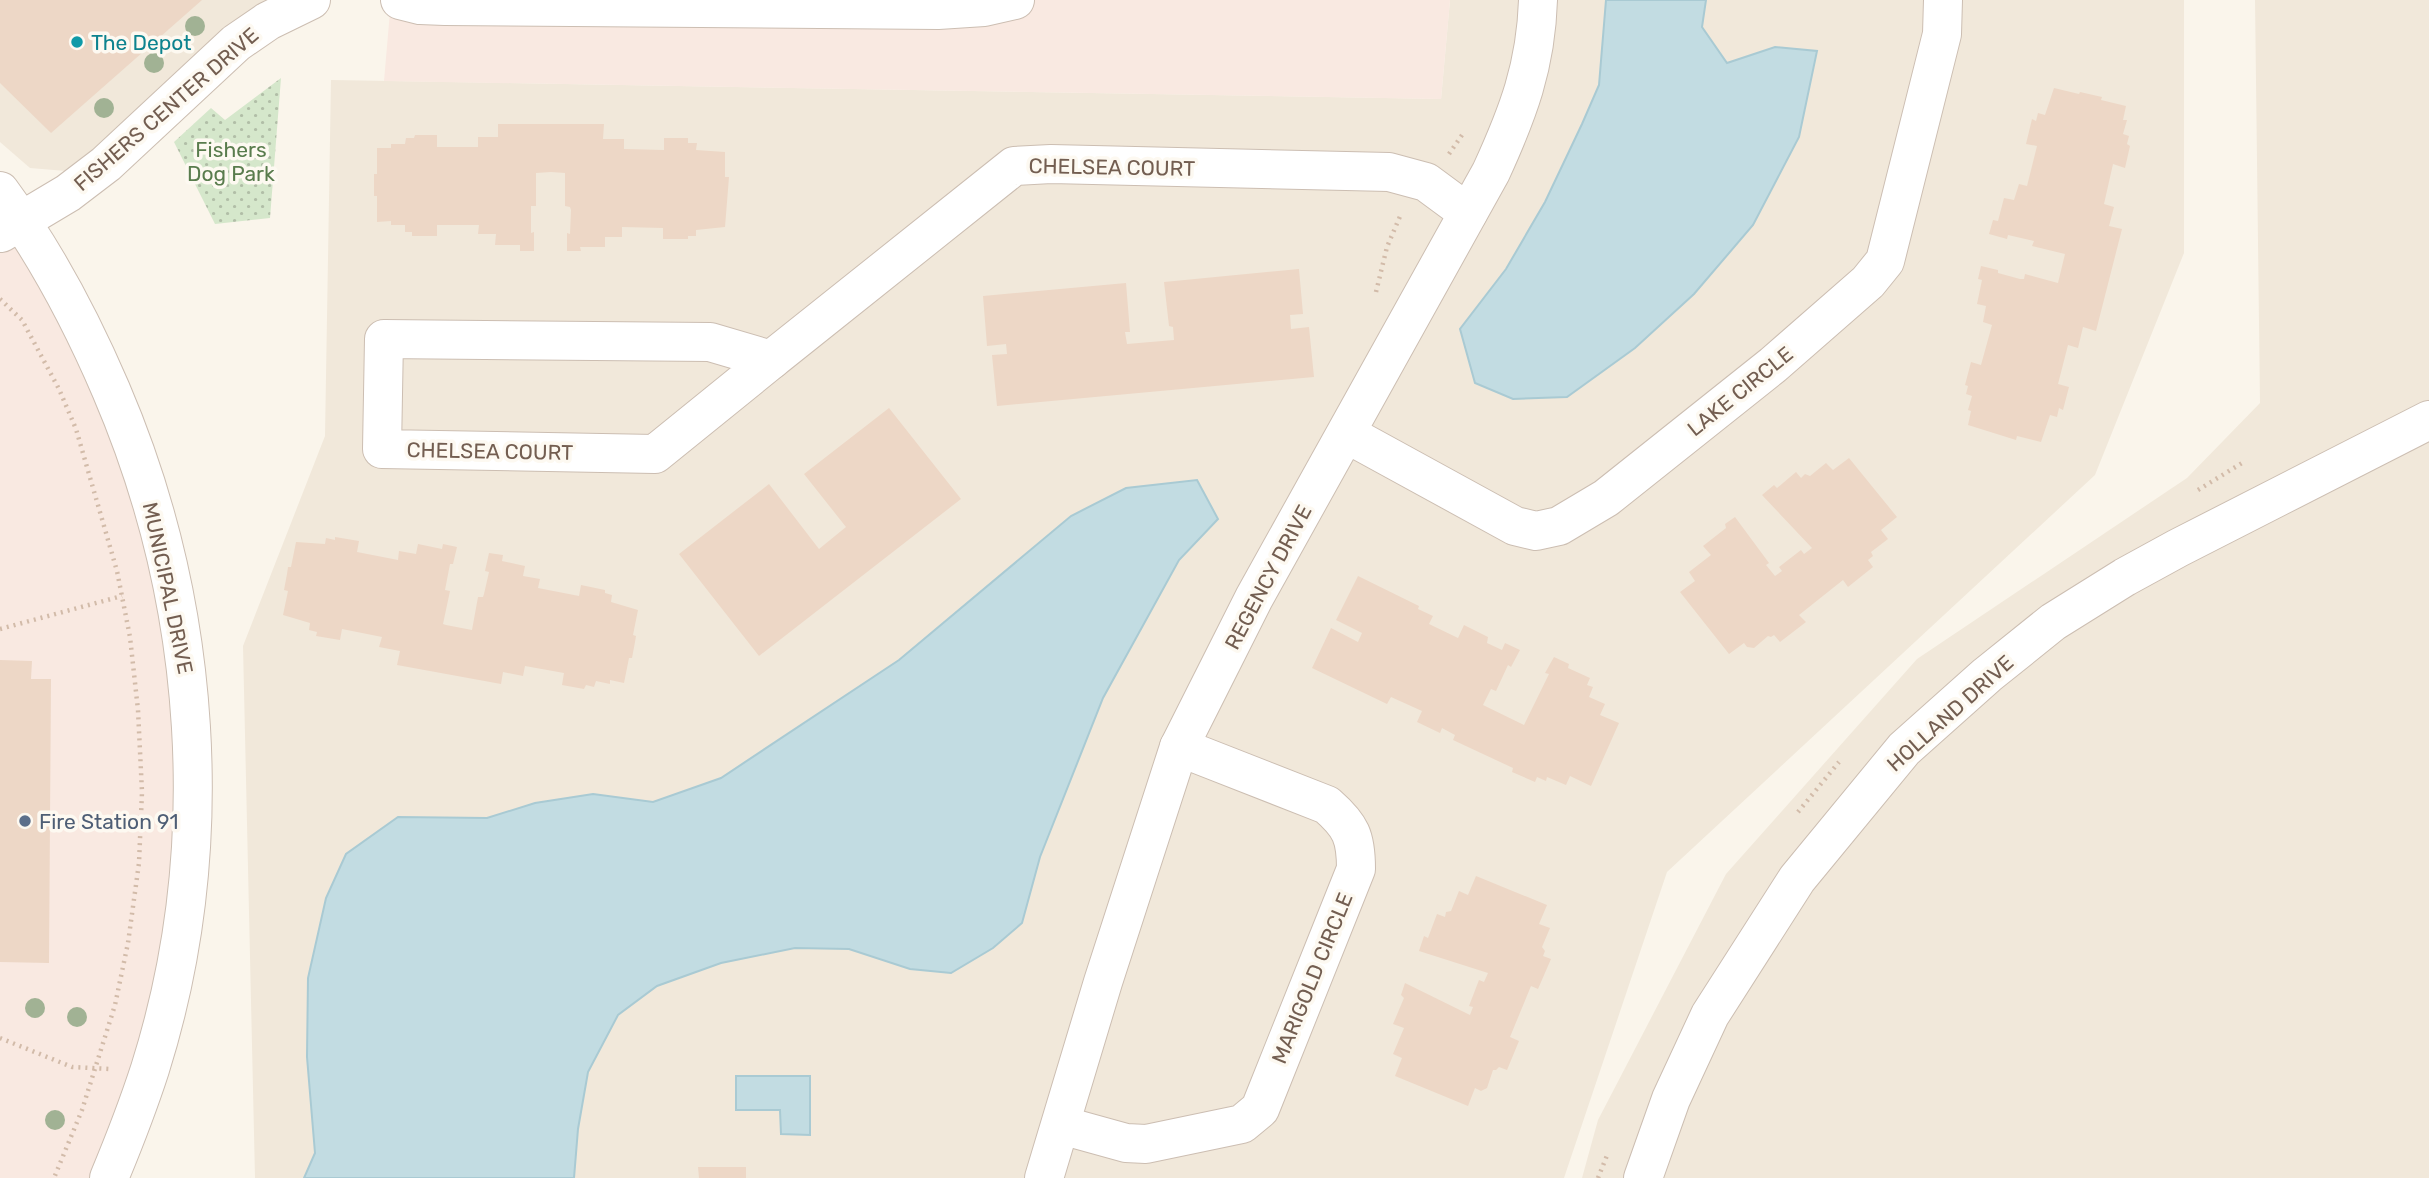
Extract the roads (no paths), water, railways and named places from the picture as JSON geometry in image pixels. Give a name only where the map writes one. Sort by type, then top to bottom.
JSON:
[{"type":"street","name":"FISHERS CENTER DRIVE","points":[[11,228],[68,193],[106,164],[236,43],[268,21],[311,0]]},
{"type":"street","points":[[400,0],[420,5],[445,6],[925,10],[984,7],[1015,0]]},
{"type":"street","name":"REGENCY DRIVE","points":[[1044,1178],[1103,982],[1180,747],[1254,598],[1491,172],[1524,94],[1537,27],[1538,0]]},
{"type":"street","name":"LAKE CIRCLE","points":[[1347,434],[1515,526],[1536,531],[1559,526],[1606,498],[1773,365],[1868,282],[1885,261],[1942,34],[1943,0]]},
{"type":"street","name":"CHELSEA COURT","points":[[771,360],[710,342],[384,339],[382,449],[655,454],[1014,166],[1051,164],[1389,172],[1426,182],[1468,213]]},
{"type":"street","name":"MUNICIPAL DRIVE","points":[[0,191],[11,228],[87,335],[128,429],[152,502],[168,564],[181,627],[190,705],[193,761],[191,835],[181,928],[172,979],[150,1069],[109,1178]]},
{"type":"street","name":"HOLLAND DRIVE","points":[[1643,1178],[1671,1099],[1710,1015],[1797,879],[1904,749],[1987,675],[2053,622],[2115,583],[2178,548],[2424,435]]},
{"type":"street","name":"MARIGOLD CIRCLE","points":[[1061,1125],[1126,1143],[1146,1144],[1242,1124],[1261,1109],[1356,869],[1356,842],[1344,820],[1327,805],[1180,747]]},
{"type":"water","points":[[1606,0],[1706,0],[1702,27],[1727,63],[1775,47],[1817,51],[1799,137],[1753,225],[1694,294],[1635,348],[1567,397],[1513,399],[1475,383],[1460,329],[1506,269],[1545,202],[1582,124],[1599,85]]},
{"type":"water","points":[[1197,480],[1218,519],[1179,560],[1103,698],[1040,857],[1022,923],[993,948],[951,973],[910,969],[849,949],[795,948],[721,963],[657,986],[618,1015],[588,1072],[578,1129],[574,1178],[304,1178],[315,1153],[307,1057],[308,978],[326,898],[346,854],[398,817],[487,818],[535,803],[593,794],[653,802],[721,778],[899,660],[1071,516],[1126,488]]},
{"type":"water","points":[[736,1076],[810,1076],[810,1135],[781,1134],[780,1110],[736,1110]]},
{"type":"place","name":"The Depot","points":[[77,42]]},
{"type":"place","name":"Fire Station 91","points":[[25,821]]},
{"type":"park label","name":"Fishers Dog Park","points":[[231,161]]}]
